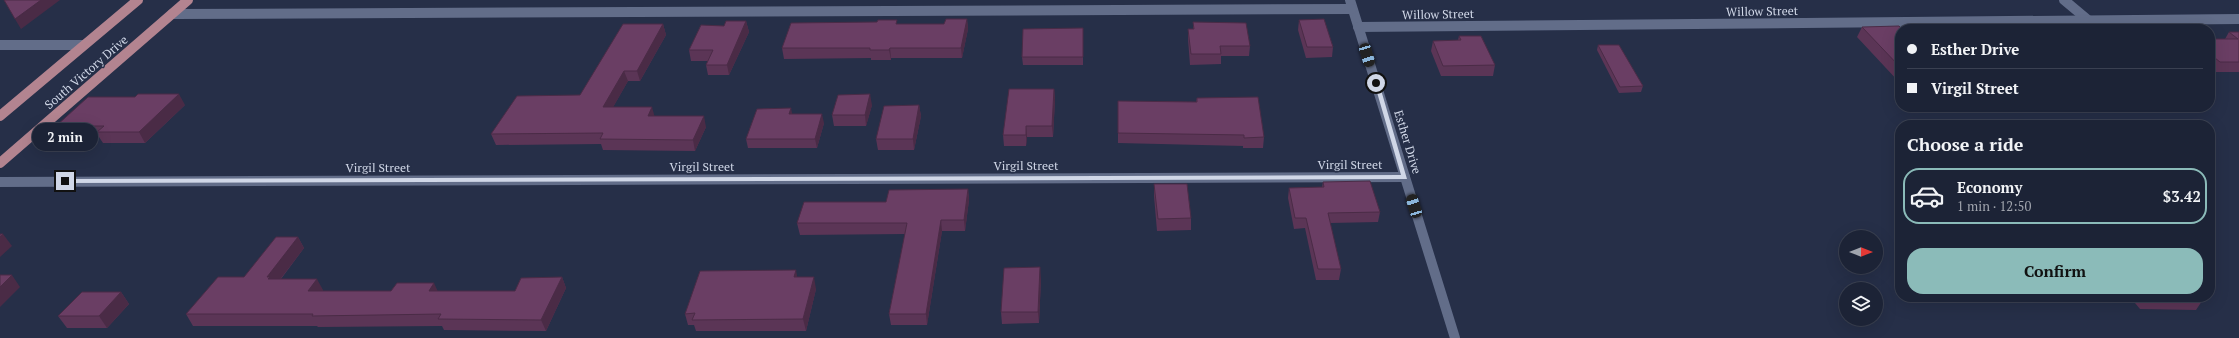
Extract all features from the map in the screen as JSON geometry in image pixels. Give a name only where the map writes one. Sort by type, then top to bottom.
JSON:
[{"type":"main road","name":"South Victory Drive","points":[[0,116],[138,0]]},
{"type":"main road","name":"South Victory Drive","points":[[0,163],[188,0]]},
{"type":"street","points":[[2064,0],[2088,20]]},
{"type":"street","points":[[172,14],[1351,4]]},
{"type":"street","name":"Esther Drive","points":[[1351,4],[1455,338]]},
{"type":"street","name":"Willow Street","points":[[1358,27],[2239,19]]},
{"type":"street","points":[[0,45],[83,45]]},
{"type":"street","name":"Virgil Street","points":[[0,182],[1405,177]]},
{"type":"building","points":[[4,0],[41,0],[15,19]]},
{"type":"building","points":[[946,19],[967,19],[961,48],[890,48],[889,50],[870,50],[870,48],[782,48],[791,23],[877,22],[878,20],[897,20],[896,24],[944,24]]},
{"type":"building","points":[[1324,19],[1333,47],[1307,47],[1299,20]]},
{"type":"building","points":[[726,21],[746,21],[727,65],[706,65],[713,50],[689,50],[701,25],[724,26]]},
{"type":"building","points":[[1193,22],[1246,23],[1250,46],[1220,46],[1221,54],[1191,54],[1188,29],[1194,29]]},
{"type":"building","points":[[623,24],[663,24],[637,71],[624,71],[603,107],[652,107],[648,116],[704,116],[693,140],[600,139],[603,133],[491,134],[517,96],[580,95]]},
{"type":"building","points":[[1895,26],[1895,62],[1862,27]]},
{"type":"building","points":[[1083,28],[1083,57],[1022,57],[1023,29]]},
{"type":"building","points":[[2229,32],[2239,32],[2239,62],[2220,62],[2215,58],[2215,39],[2238,39]]},
{"type":"building","points":[[1459,36],[1481,36],[1495,65],[1443,66],[1433,41],[1461,40]]},
{"type":"building","points":[[1598,45],[1619,45],[1643,86],[1620,87]]},
{"type":"building","points":[[1009,89],[1054,89],[1052,126],[1026,126],[1026,135],[1003,135]]},
{"type":"building","points":[[138,94],[179,94],[139,132],[97,132],[104,126],[56,126],[88,97],[135,97]]},
{"type":"building","points":[[870,94],[865,115],[832,115],[838,95]]},
{"type":"building","points":[[1258,97],[1264,137],[1244,138],[1244,135],[1118,133],[1118,101],[1197,102],[1197,98]]},
{"type":"building","points":[[919,105],[913,139],[876,139],[884,106]]},
{"type":"building","points":[[791,108],[789,114],[822,114],[815,139],[746,139],[757,109]]},
{"type":"building","points":[[1370,181],[1380,212],[1328,213],[1341,269],[1318,269],[1306,218],[1295,218],[1289,188],[1324,187],[1323,182]]},
{"type":"building","points":[[1154,184],[1187,184],[1191,218],[1158,219]]},
{"type":"building","points":[[968,189],[964,220],[941,220],[926,314],[889,314],[907,223],[797,223],[804,202],[886,202],[889,190]]},
{"type":"building","points":[[276,237],[298,237],[267,277],[270,277],[268,279],[317,279],[308,291],[391,291],[397,283],[434,283],[429,291],[515,291],[521,278],[562,277],[541,320],[438,319],[441,314],[312,316],[313,314],[186,314],[218,277],[244,277]]},
{"type":"building","points":[[1040,267],[1038,312],[1001,312],[1004,268]]},
{"type":"building","points":[[796,270],[794,277],[814,277],[803,319],[692,320],[695,313],[685,314],[700,271]]},
{"type":"building","points":[[0,275],[12,275],[0,287]]},
{"type":"building","points":[[82,292],[121,292],[99,316],[58,316]]},
{"type":"route","points":[[65,181],[1405,177],[1376,83]]}]
